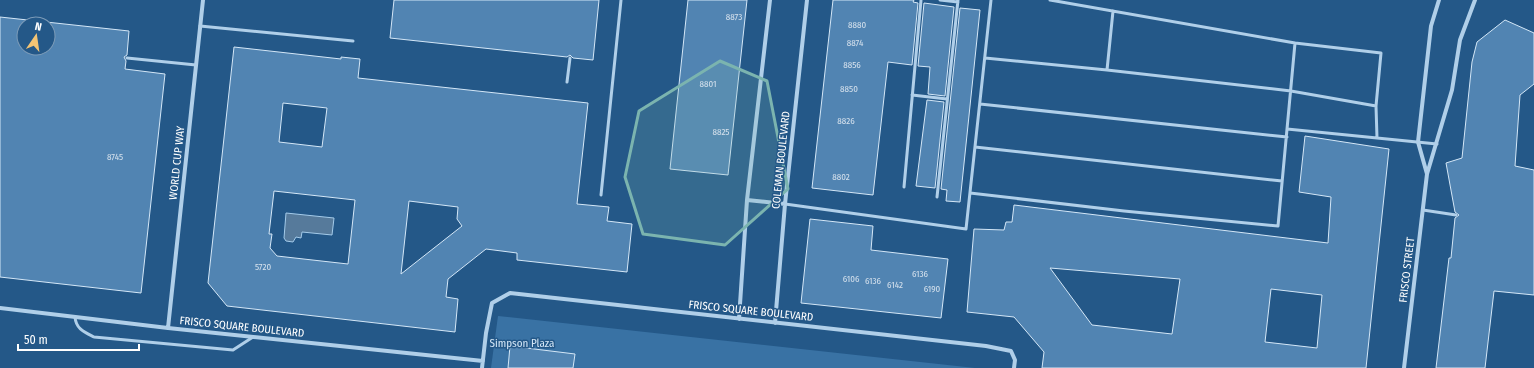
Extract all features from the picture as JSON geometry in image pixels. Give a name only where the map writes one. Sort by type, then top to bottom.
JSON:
[{"type":"street","name":"WORLD CUP WAY","points":[[168,328],[203,0]]},
{"type":"street","points":[[739,319],[748,200],[770,0]]},
{"type":"street","name":"COLEMAN BOULEVARD","points":[[775,323],[785,204],[807,0]]},
{"type":"street","name":"FRISCO STREET","points":[[1428,174],[1418,142],[1431,26],[1439,0]]},
{"type":"street","name":"FRISCO STREET","points":[[1404,368],[1428,174],[1452,90],[1460,40],[1475,0]]},
{"type":"street","points":[[748,200],[785,204]]},
{"type":"street","name":"FRISCO SQUARE BOULEVARD","points":[[0,308],[168,328],[483,361],[492,303],[510,293],[986,346],[1011,351],[1015,360],[1014,368]]},
{"type":"street","points":[[482,368],[483,361]]},
{"type":"lane","points":[[601,195],[621,0]]},
{"type":"lane","points":[[904,187],[920,0]]},
{"type":"lane","points":[[937,197],[958,1],[940,0]]},
{"type":"lane","points":[[785,204],[966,229],[991,0]]},
{"type":"lane","points":[[1050,0],[1295,43],[1381,53],[1376,106],[1377,138]]},
{"type":"lane","points":[[1107,70],[1113,11]]},
{"type":"lane","points":[[200,26],[353,41]]},
{"type":"lane","points":[[970,193],[1124,211],[1278,226],[1295,43]]},
{"type":"lane","points":[[127,58],[196,65]]},
{"type":"lane","points":[[567,82],[570,58]]},
{"type":"lane","points":[[985,58],[1291,91],[1376,106]]},
{"type":"lane","points":[[912,95],[947,99]]},
{"type":"lane","points":[[980,104],[1287,137]]},
{"type":"lane","points":[[1288,129],[1437,144]]},
{"type":"lane","points":[[975,148],[1282,181]]},
{"type":"lane","points":[[1423,210],[1456,215]]},
{"type":"lane","points":[[75,317],[76,324],[82,331],[94,336],[233,350],[253,337]]},
{"type":"highlighted area","points":[[720,61],[767,81],[788,189],[725,245],[643,234],[625,177],[639,111]]},
{"type":"green space","name":"Simpson Plaza","points":[[498,316],[975,368],[491,368]]},
{"type":"shaded area","points":[[286,213],[334,218],[332,235],[302,232],[301,238],[296,237],[293,242],[286,241],[284,238]]},
{"type":"building","points":[[394,0],[599,0],[593,60],[573,58],[570,55],[567,57],[390,38]]},
{"type":"building","points":[[688,0],[747,0],[728,175],[670,169]]},
{"type":"building","points":[[833,0],[914,0],[913,2],[918,3],[912,65],[888,62],[873,195],[812,188]]},
{"type":"building","points":[[924,3],[954,7],[945,96],[928,94],[930,67],[918,66]]},
{"type":"building","points":[[960,8],[980,10],[960,202],[946,201],[947,190],[941,189]]},
{"type":"building","points":[[0,17],[16,19],[16,56],[56,56],[56,23],[129,31],[127,55],[124,57],[126,61],[125,69],[165,74],[141,293],[0,277]]},
{"type":"building","points":[[1505,20],[1534,33],[1534,84],[1520,95],[1515,166],[1534,170],[1534,295],[1494,291],[1485,368],[1436,368],[1455,218],[1459,215],[1455,212],[1446,163],[1462,158],[1472,62],[1477,42]]},
{"type":"building","points":[[234,47],[341,59],[341,57],[360,59],[358,78],[588,103],[577,204],[609,207],[607,221],[632,224],[627,272],[517,260],[517,253],[486,249],[448,279],[446,297],[458,299],[455,332],[227,306],[208,283]],"holes":[[[283,103],[327,108],[322,147],[279,142]],[[274,191],[355,200],[348,264],[277,256],[270,248],[272,234],[269,234]],[[409,201],[458,207],[457,219],[462,226],[401,274]]]},
{"type":"building","points":[[927,100],[944,102],[935,188],[916,186]]},
{"type":"building","points":[[1305,136],[1389,149],[1366,368],[1042,368],[1044,352],[1014,317],[967,312],[974,229],[1004,230],[1006,222],[1012,222],[1014,205],[1328,243],[1331,197],[1299,192]],"holes":[[[1050,268],[1180,279],[1172,334],[1092,325]],[[1271,289],[1322,295],[1317,348],[1265,342]]]},
{"type":"building","points":[[810,219],[873,226],[871,250],[948,259],[941,318],[801,303]]},
{"type":"building","points":[[510,346],[575,354],[573,368],[508,368]]}]
